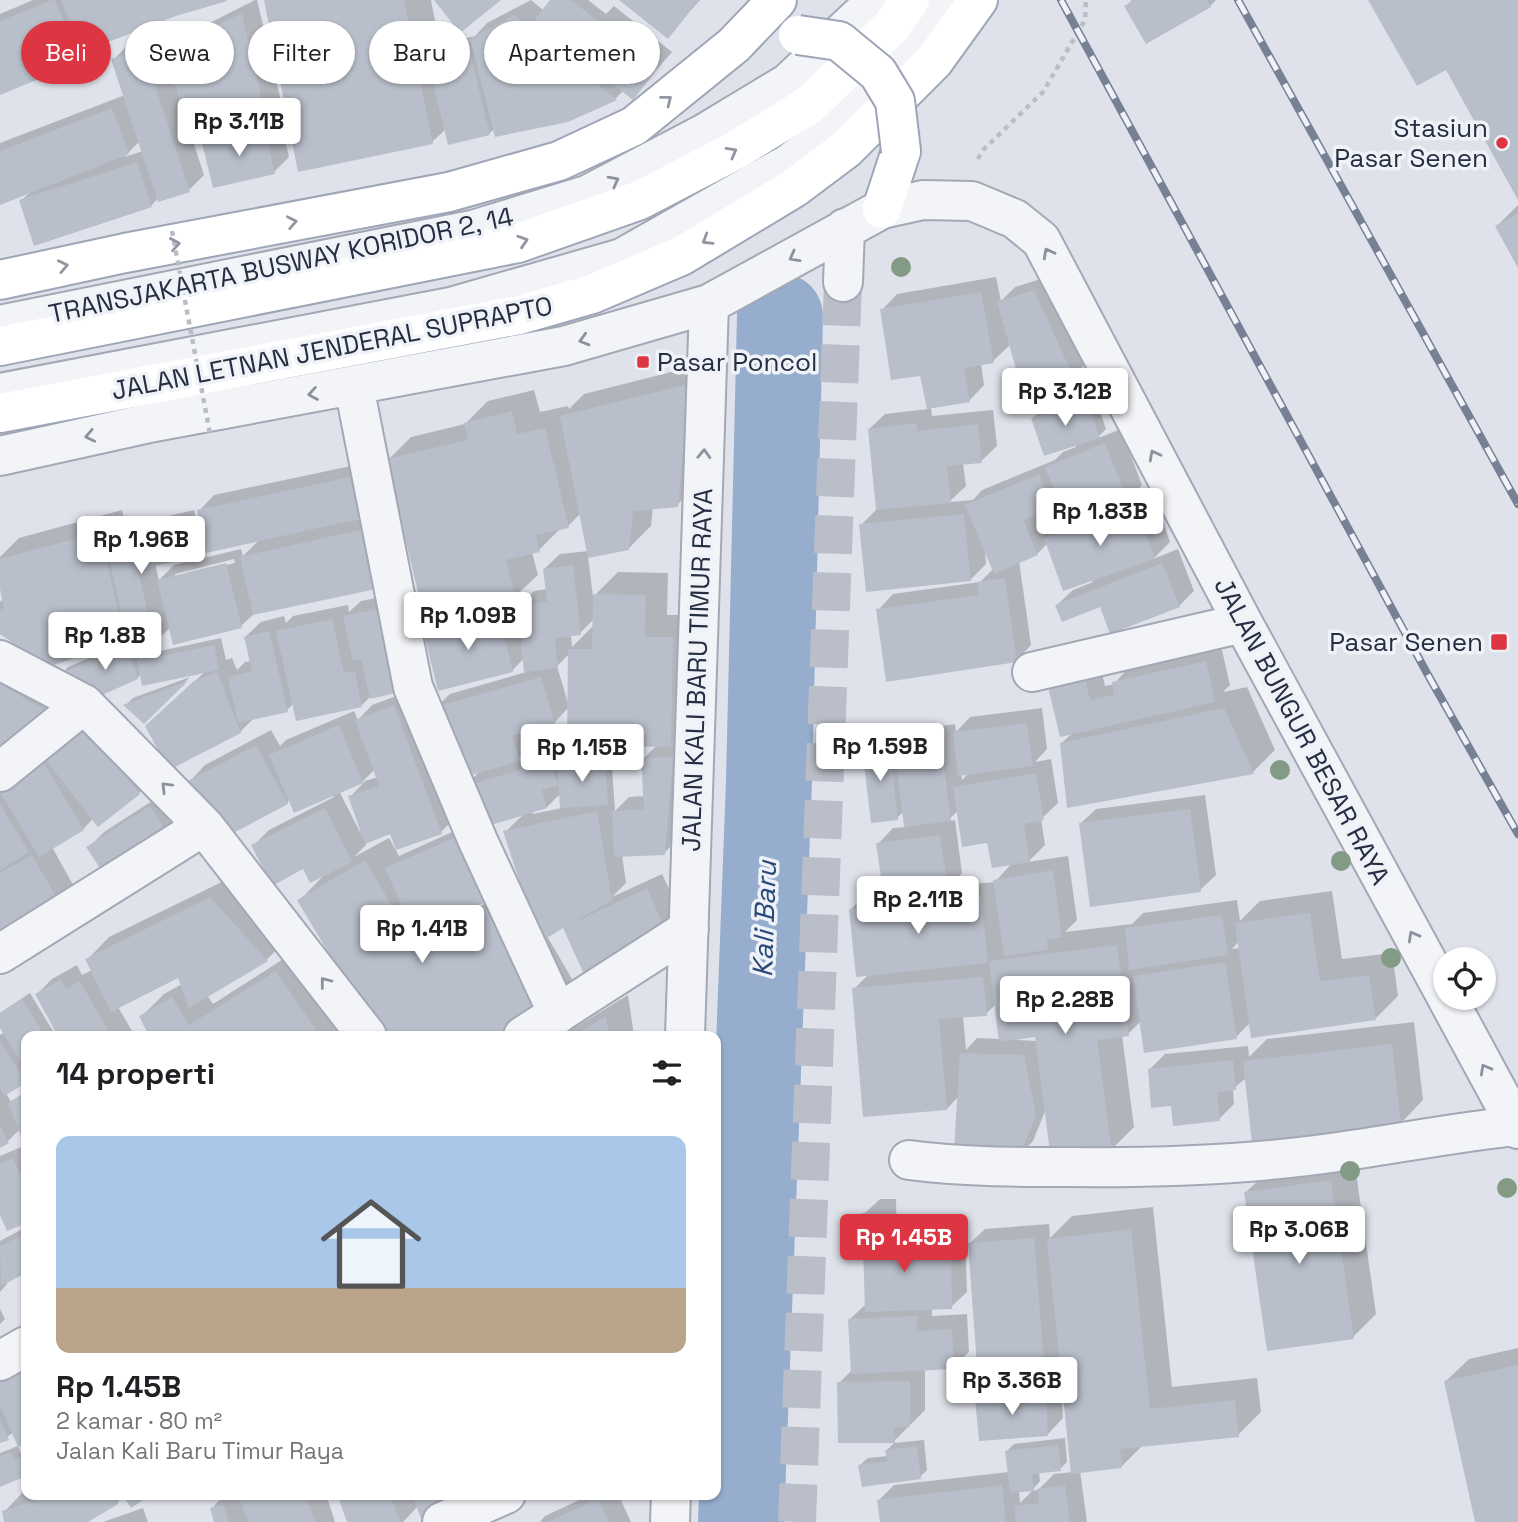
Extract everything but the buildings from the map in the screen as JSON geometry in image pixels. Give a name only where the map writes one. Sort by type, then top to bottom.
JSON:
[{"type":"main road","points":[[0,280],[125,253],[449,192],[559,161],[634,126],[734,45],[778,0]]},
{"type":"main road","points":[[0,346],[518,243],[640,200],[736,150],[808,105],[891,27],[910,0]]},
{"type":"main road","name":"JALAN LETNAN JENDERAL SUPRAPTO","points":[[0,412],[519,315],[592,294],[681,256],[794,188],[846,149],[934,61],[978,0]]},
{"type":"main road","points":[[734,45],[798,35],[839,41],[878,73],[894,101],[901,151],[882,209]]},
{"type":"street","name":"TRANSJAKARTA BUSWAY KORIDOR 2, 14","points":[[0,325],[476,229],[587,195],[705,133],[788,83],[877,0]]},
{"type":"street","points":[[0,393],[450,307],[622,258],[790,163],[830,132],[916,40],[945,0]]},
{"type":"street","name":"JALAN LETNAN JENDERAL SUPRAPTO","points":[[0,456],[154,422],[564,346],[709,304],[882,209],[923,200],[972,201]]},
{"type":"street","name":"JALAN BUNGUR BESAR RAYA","points":[[972,201],[1015,219],[1041,240],[1243,623],[1433,973]]},
{"type":"street","points":[[843,282],[845,228]]},
{"type":"street","name":"JALAN KALI BARU TIMUR RAYA","points":[[685,1031],[709,304]]},
{"type":"street","points":[[354,386],[413,687],[478,841],[558,1014]]},
{"type":"street","points":[[1032,671],[1243,623]]},
{"type":"street","points":[[0,660],[84,704],[204,826],[363,1031]]},
{"type":"street","points":[[0,772],[84,704]]},
{"type":"street","points":[[0,954],[204,826]]},
{"type":"street","points":[[531,1031],[689,929]]},
{"type":"street","name":"JALAN BUNGUR BESAR RAYA","points":[[1453,1010],[1517,1127]]},
{"type":"street","points":[[909,1160],[949,1165],[1027,1167],[1131,1168],[1212,1164],[1336,1153],[1470,1130],[1517,1127]]},
{"type":"street","points":[[0,1361],[21,1349]]},
{"type":"street","points":[[442,1522],[492,1500]]},
{"type":"street","points":[[670,1522],[671,1500]]},
{"type":"path","points":[[972,201],[977,161],[983,150],[1043,92],[1085,20],[1086,0]]},
{"type":"path","points":[[172,231],[210,434]]},
{"type":"waterway","name":"Kali Baru","points":[[741,1522],[769,781],[780,316]]},
{"type":"tunnel","points":[[797,1522],[843,282]]},
{"type":"railway","points":[[1061,0],[1428,675],[1518,834]]},
{"type":"railway","points":[[1238,0],[1518,504]]},
{"type":"place","name":"Stasiun Pasar Senen","points":[[1502,143]]},
{"type":"place","name":"Pasar Poncol","points":[[643,362]]},
{"type":"place","name":"Pasar Senen","points":[[1499,642]]}]
